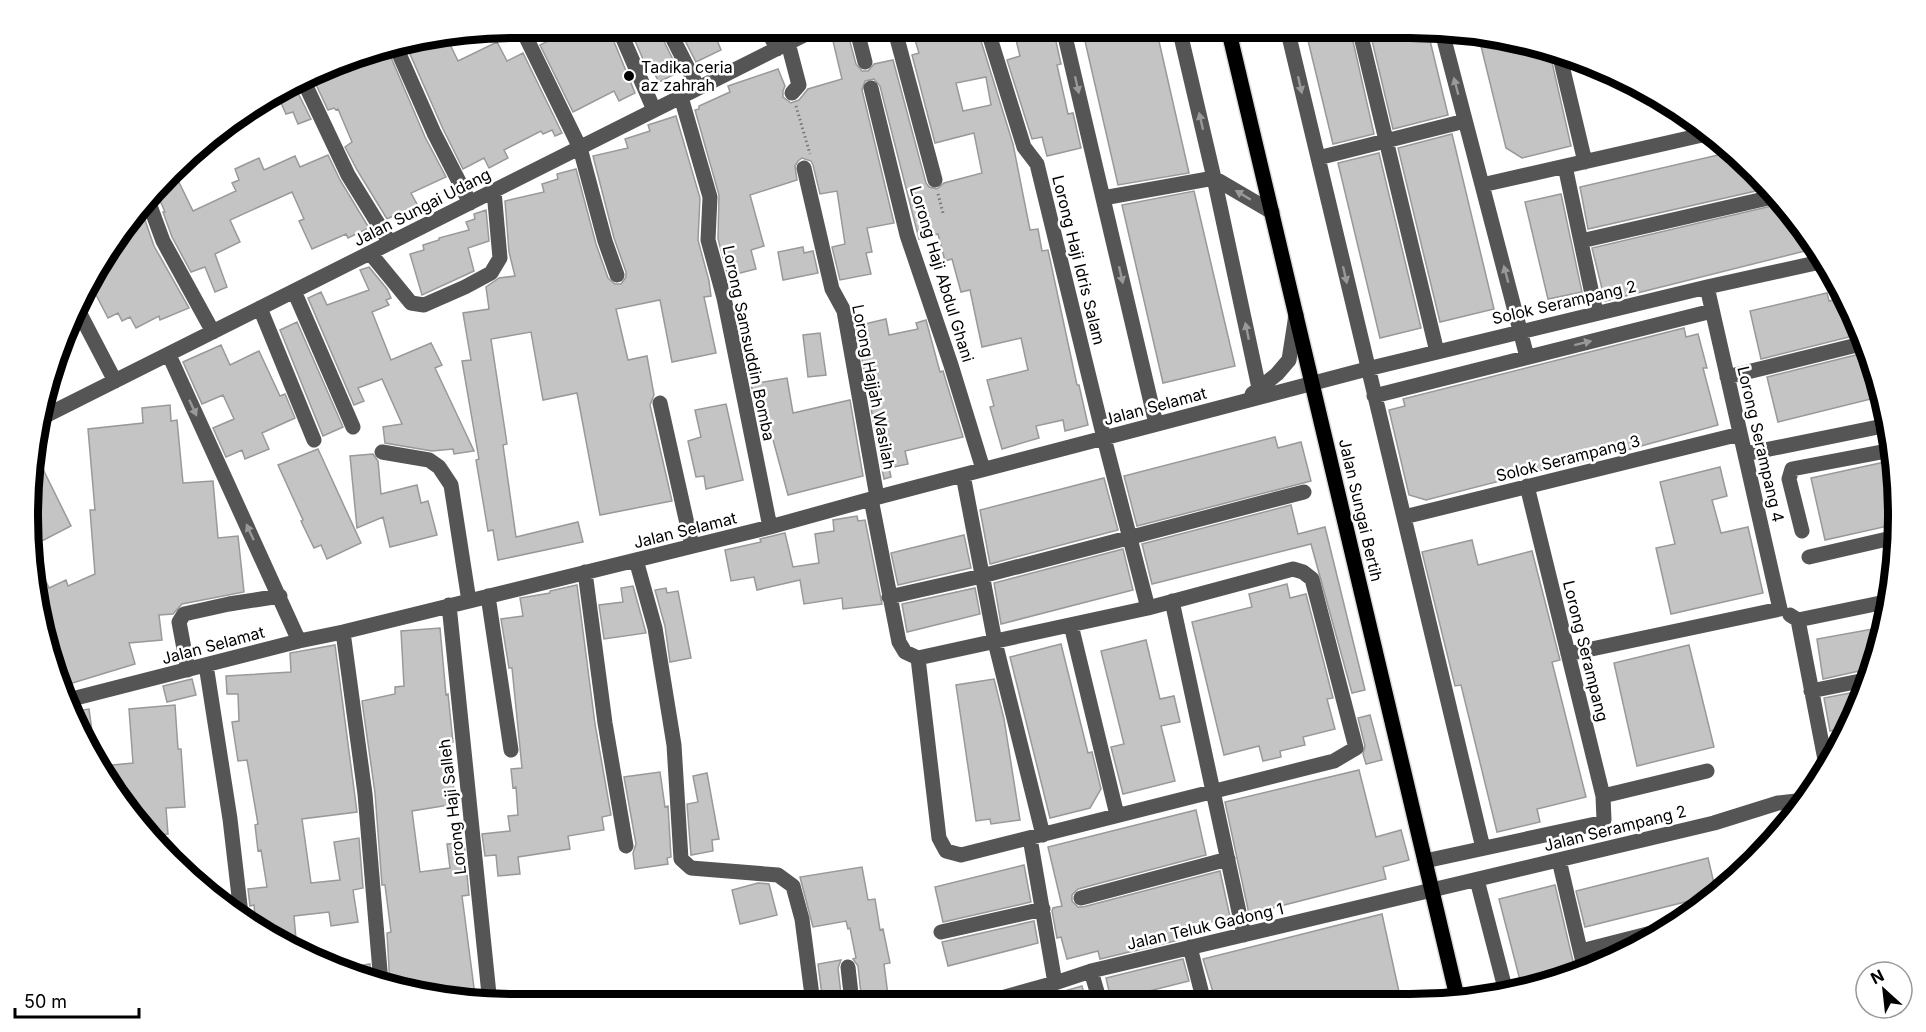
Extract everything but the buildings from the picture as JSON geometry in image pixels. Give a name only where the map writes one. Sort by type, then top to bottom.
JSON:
[{"type":"main road","name":"Jalan Sungai Bertih","points":[[1230,38],[1456,992]]},
{"type":"street","points":[[526,38],[580,148],[605,241],[617,275]]},
{"type":"street","points":[[623,38],[654,111]]},
{"type":"street","points":[[673,38],[698,88]]},
{"type":"street","points":[[775,38],[782,46],[799,85],[792,93]]},
{"type":"street","name":"Jalan Sungai Udang","points":[[49,414],[797,38]]},
{"type":"street","points":[[859,38],[865,62]]},
{"type":"street","points":[[897,38],[934,180]]},
{"type":"street","name":"Lorong Haji Idris Salam","points":[[990,38],[1024,147],[1037,164],[1148,608]]},
{"type":"street","points":[[1065,38],[1155,424]]},
{"type":"street","points":[[1181,38],[1259,388]]},
{"type":"street","points":[[1289,38],[1482,848],[1425,861]]},
{"type":"street","points":[[1361,38],[1437,352]]},
{"type":"street","points":[[1444,39],[1527,357]]},
{"type":"street","points":[[398,53],[434,133],[470,203]]},
{"type":"street","points":[[1561,62],[1585,162]]},
{"type":"street","points":[[306,86],[348,175],[390,243]]},
{"type":"street","name":"Lorong Haji Abdul Ghani","points":[[871,88],[907,235],[983,469]]},
{"type":"street","name":"Lorong Samsuddin Bomba","points":[[681,97],[710,197],[708,240],[724,298],[770,527]]},
{"type":"street","points":[[1318,158],[1465,121]]},
{"type":"street","points":[[1482,185],[1700,136]]},
{"type":"street","points":[[1565,166],[1596,313]]},
{"type":"street","name":"Lorong Hajjah Wasilah","points":[[804,168],[832,289],[844,311],[899,642],[905,652],[918,658]]},
{"type":"street","points":[[1103,198],[1214,178],[1272,212]]},
{"type":"street","points":[[370,253],[411,303],[424,306],[465,286],[491,273],[500,258],[494,191]]},
{"type":"street","points":[[1581,241],[1767,198]]},
{"type":"street","points":[[150,208],[163,241],[213,332]]},
{"type":"street","name":"Solok Serampang 2","points":[[1312,383],[1520,331],[1816,263]]},
{"type":"street","name":"Lorong Serampang 4","points":[[1707,287],[1780,609]]},
{"type":"street","points":[[294,291],[353,427]]},
{"type":"street","points":[[260,308],[314,440]]},
{"type":"street","points":[[1374,396],[1712,311]]},
{"type":"street","points":[[1243,401],[1277,374],[1289,360],[1296,315]]},
{"type":"street","points":[[81,317],[115,381]]},
{"type":"street","points":[[1727,377],[1857,345]]},
{"type":"street","points":[[169,355],[299,640]]},
{"type":"street","name":"Jalan Selamat","points":[[74,699],[299,640],[343,632],[770,527],[1312,383]]},
{"type":"street","points":[[660,403],[692,546]]},
{"type":"street","points":[[1745,454],[1880,427]]},
{"type":"street","name":"Solok Serampang 3","points":[[1404,516],[1740,434]]},
{"type":"street","points":[[382,452],[429,460],[439,467],[451,485],[469,601]]},
{"type":"street","points":[[1803,531],[1789,479],[1792,469],[1884,452]]},
{"type":"street","points":[[963,475],[994,642],[1036,836],[1043,909],[1055,983]]},
{"type":"street","name":"Lorong Serampang","points":[[1482,848],[1600,823],[1604,820],[1603,796],[1527,486]]},
{"type":"street","points":[[890,597],[982,576],[1304,492]]},
{"type":"street","points":[[1809,557],[1887,539]]},
{"type":"street","points":[[636,560],[655,628],[674,745],[681,859],[691,868],[778,875],[793,886],[802,919],[812,994]]},
{"type":"street","points":[[1293,569],[1303,572],[1312,579],[1356,748],[1334,761],[961,855],[946,851],[939,838],[918,658],[1172,601],[1293,569]]},
{"type":"street","points":[[585,572],[605,723],[626,846]]},
{"type":"street","points":[[188,670],[179,622],[184,614],[277,591]]},
{"type":"street","points":[[488,596],[511,750]]},
{"type":"street","points":[[1172,601],[1244,935]]},
{"type":"street","points":[[1568,654],[1780,609],[1798,620],[1880,603]]},
{"type":"street","name":"Lorong Haji Salleh","points":[[449,606],[489,993]]},
{"type":"street","points":[[1798,620],[1811,691],[1827,750]]},
{"type":"street","points":[[1071,625],[1117,815]]},
{"type":"street","points":[[343,632],[364,794],[380,974]]},
{"type":"street","points":[[206,666],[230,819],[239,906]]},
{"type":"street","points":[[1811,691],[1859,681]]},
{"type":"street","points":[[1603,796],[1707,771]]},
{"type":"street","name":"Jalan Serampang 2","points":[[1432,890],[1714,823],[1778,803],[1794,801]]},
{"type":"street","points":[[1081,898],[1228,858]]},
{"type":"street","points":[[1559,860],[1583,962]]},
{"type":"street","points":[[1477,880],[1504,985]]},
{"type":"street","name":"Jalan Teluk Gadong 1","points":[[1016,994],[1091,971],[1432,890]]},
{"type":"street","points":[[941,932],[1043,909]]},
{"type":"street","points":[[1581,951],[1637,937]]},
{"type":"street","points":[[1190,947],[1202,994]]},
{"type":"street","points":[[848,967],[851,994]]},
{"type":"street","points":[[1091,971],[1098,994]]},
{"type":"path","points":[[792,93],[810,156],[804,168]]},
{"type":"path","points":[[934,180],[943,213]]},
{"type":"place","name":"Tadika ceria az zahrah","points":[[629,76]]}]
